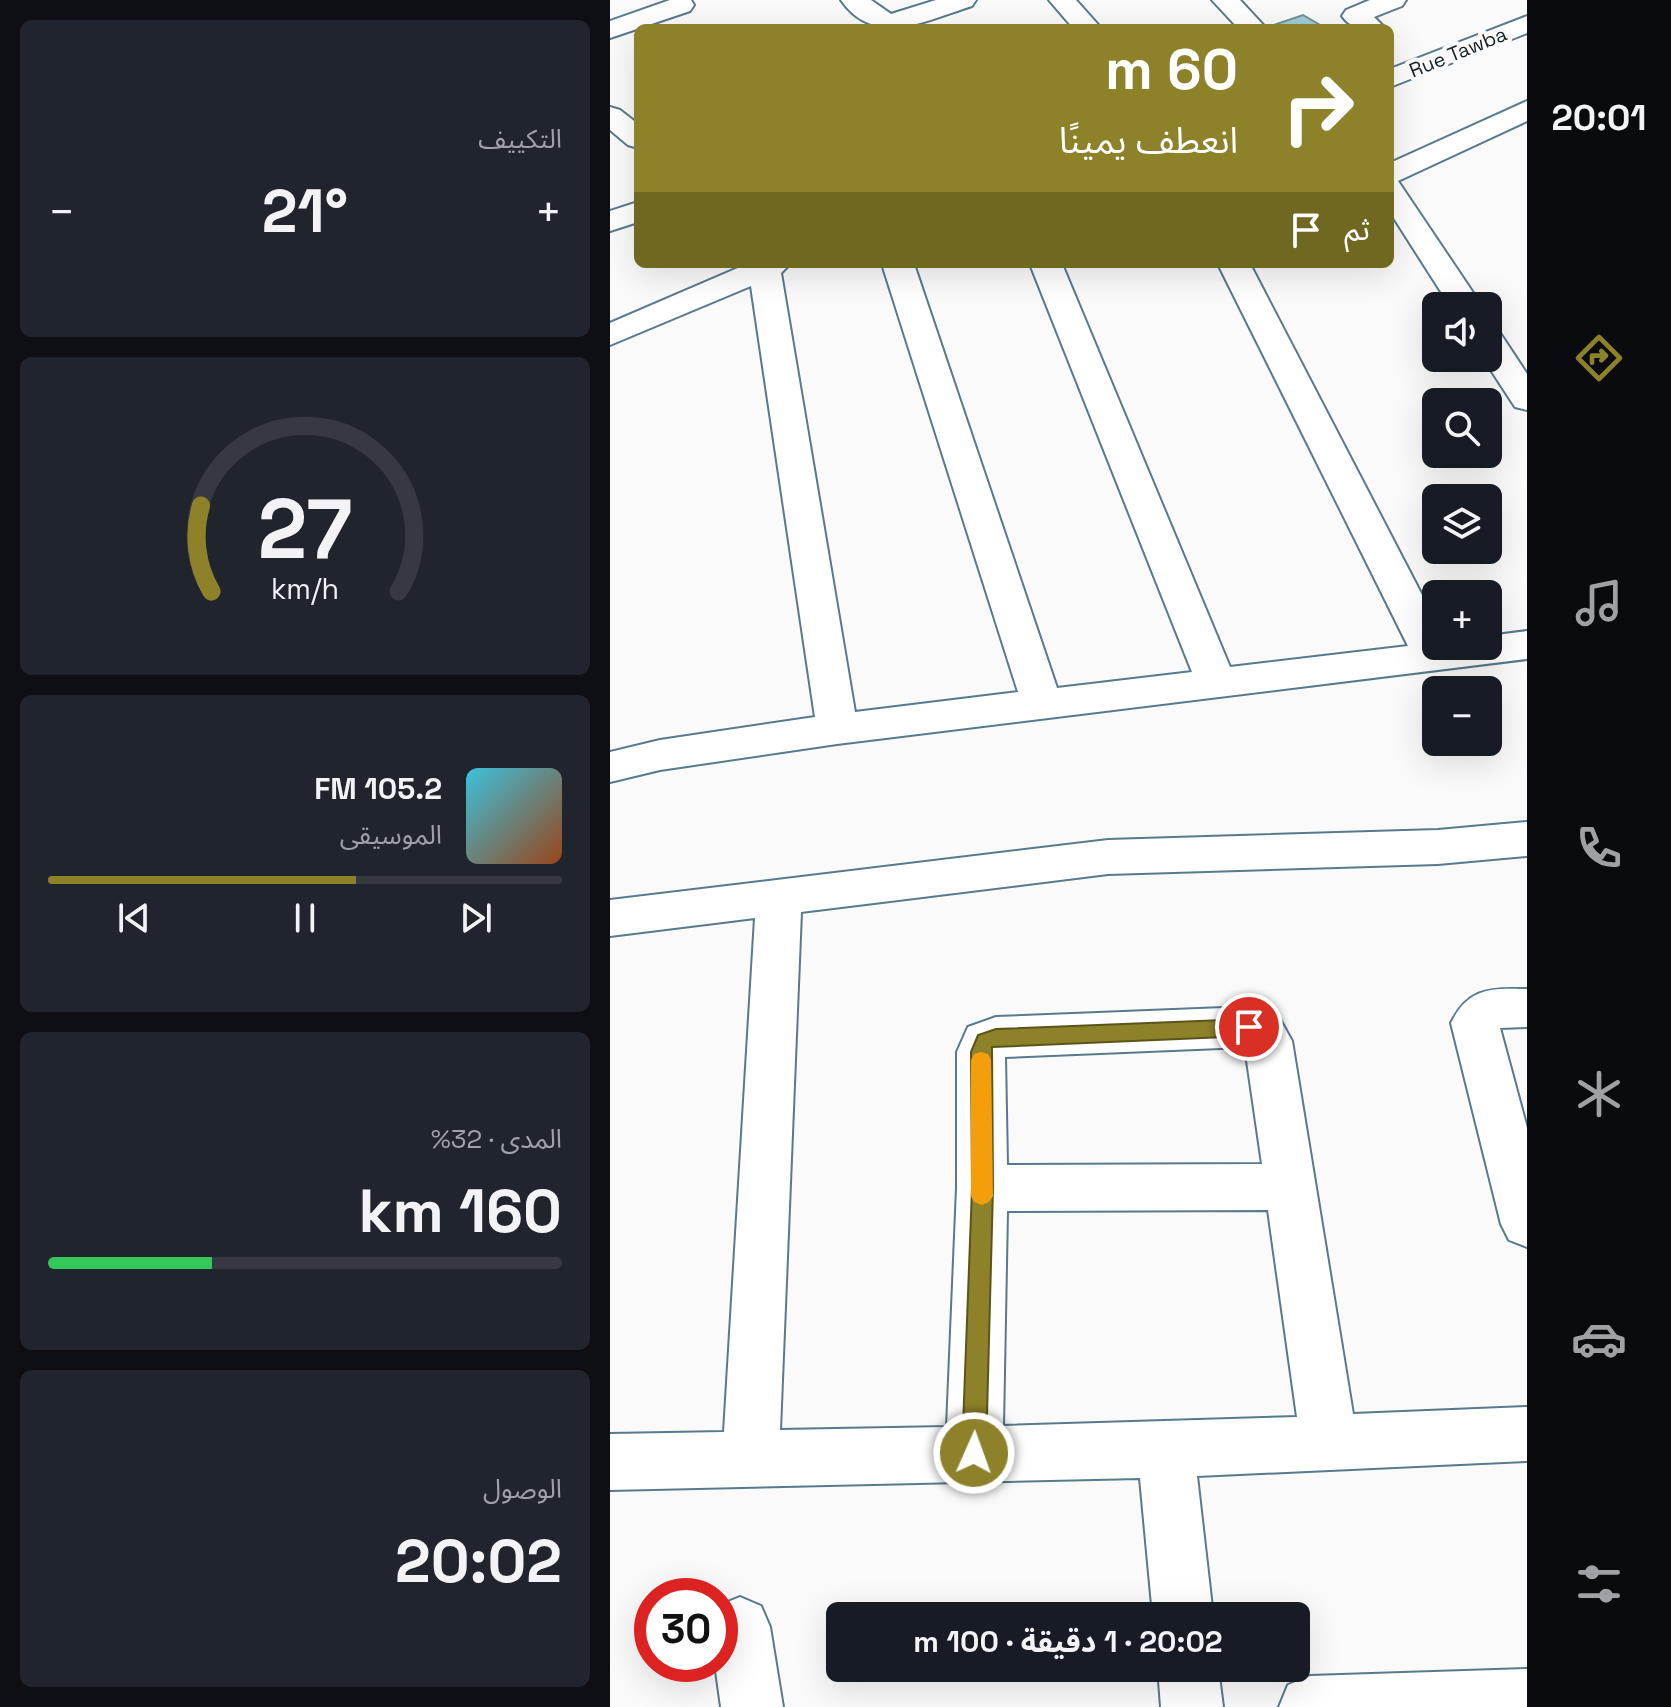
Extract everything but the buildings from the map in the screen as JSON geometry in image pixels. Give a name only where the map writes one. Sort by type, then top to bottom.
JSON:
[{"type":"street","points":[[854,0],[887,24]]},
{"type":"street","points":[[896,24],[963,0]]},
{"type":"street","points":[[1062,0],[1084,24]]},
{"type":"street","points":[[1225,0],[1249,24]]},
{"type":"street","points":[[1364,22],[1393,0]]},
{"type":"street","points":[[610,30],[685,9]]},
{"type":"street","name":"Rue Tawba","points":[[1394,77],[1527,24]]},
{"type":"street","points":[[1400,44],[1432,62]]},
{"type":"street","points":[[610,116],[634,136]]},
{"type":"street","points":[[1394,172],[1520,123]]},
{"type":"street","points":[[1394,194],[1457,292]]},
{"type":"street","points":[[610,222],[634,213]]},
{"type":"street","points":[[610,335],[764,268]]},
{"type":"street","points":[[769,268],[837,729]]},
{"type":"street","points":[[899,268],[1043,706]]},
{"type":"street","points":[[1048,268],[1217,684]]},
{"type":"street","points":[[1236,268],[1422,633]]},
{"type":"street","points":[[1502,362],[1527,400]]},
{"type":"street","points":[[1502,648],[1527,645]]},
{"type":"street","points":[[610,767],[660,755],[837,729],[1422,658]]},
{"type":"street","points":[[610,918],[1108,857],[1438,847],[1527,839]]},
{"type":"street","points":[[751,1459],[779,898]]},
{"type":"street","points":[[1525,1199],[1475,1023],[1477,1015],[1484,1010],[1527,1008]]},
{"type":"street","points":[[974,1453],[982,1188],[981,1052],[985,1041],[996,1037],[1249,1027],[1261,1030],[1268,1041],[1329,1441]]},
{"type":"street","points":[[982,1188],[1288,1187]]},
{"type":"street","points":[[610,1462],[1166,1450],[1527,1434]]},
{"type":"street","points":[[1166,1450],[1182,1602]]},
{"type":"street","points":[[740,1627],[752,1707]]},
{"type":"street","points":[[1189,1682],[1192,1707]]},
{"type":"street","points":[[1310,1707],[1527,1700]]},
{"type":"slow traffic","points":[[981,1060],[982,1196]]},
{"type":"route","points":[[974,1453],[982,1188],[981,1052],[985,1041],[996,1037],[1249,1027]]}]
